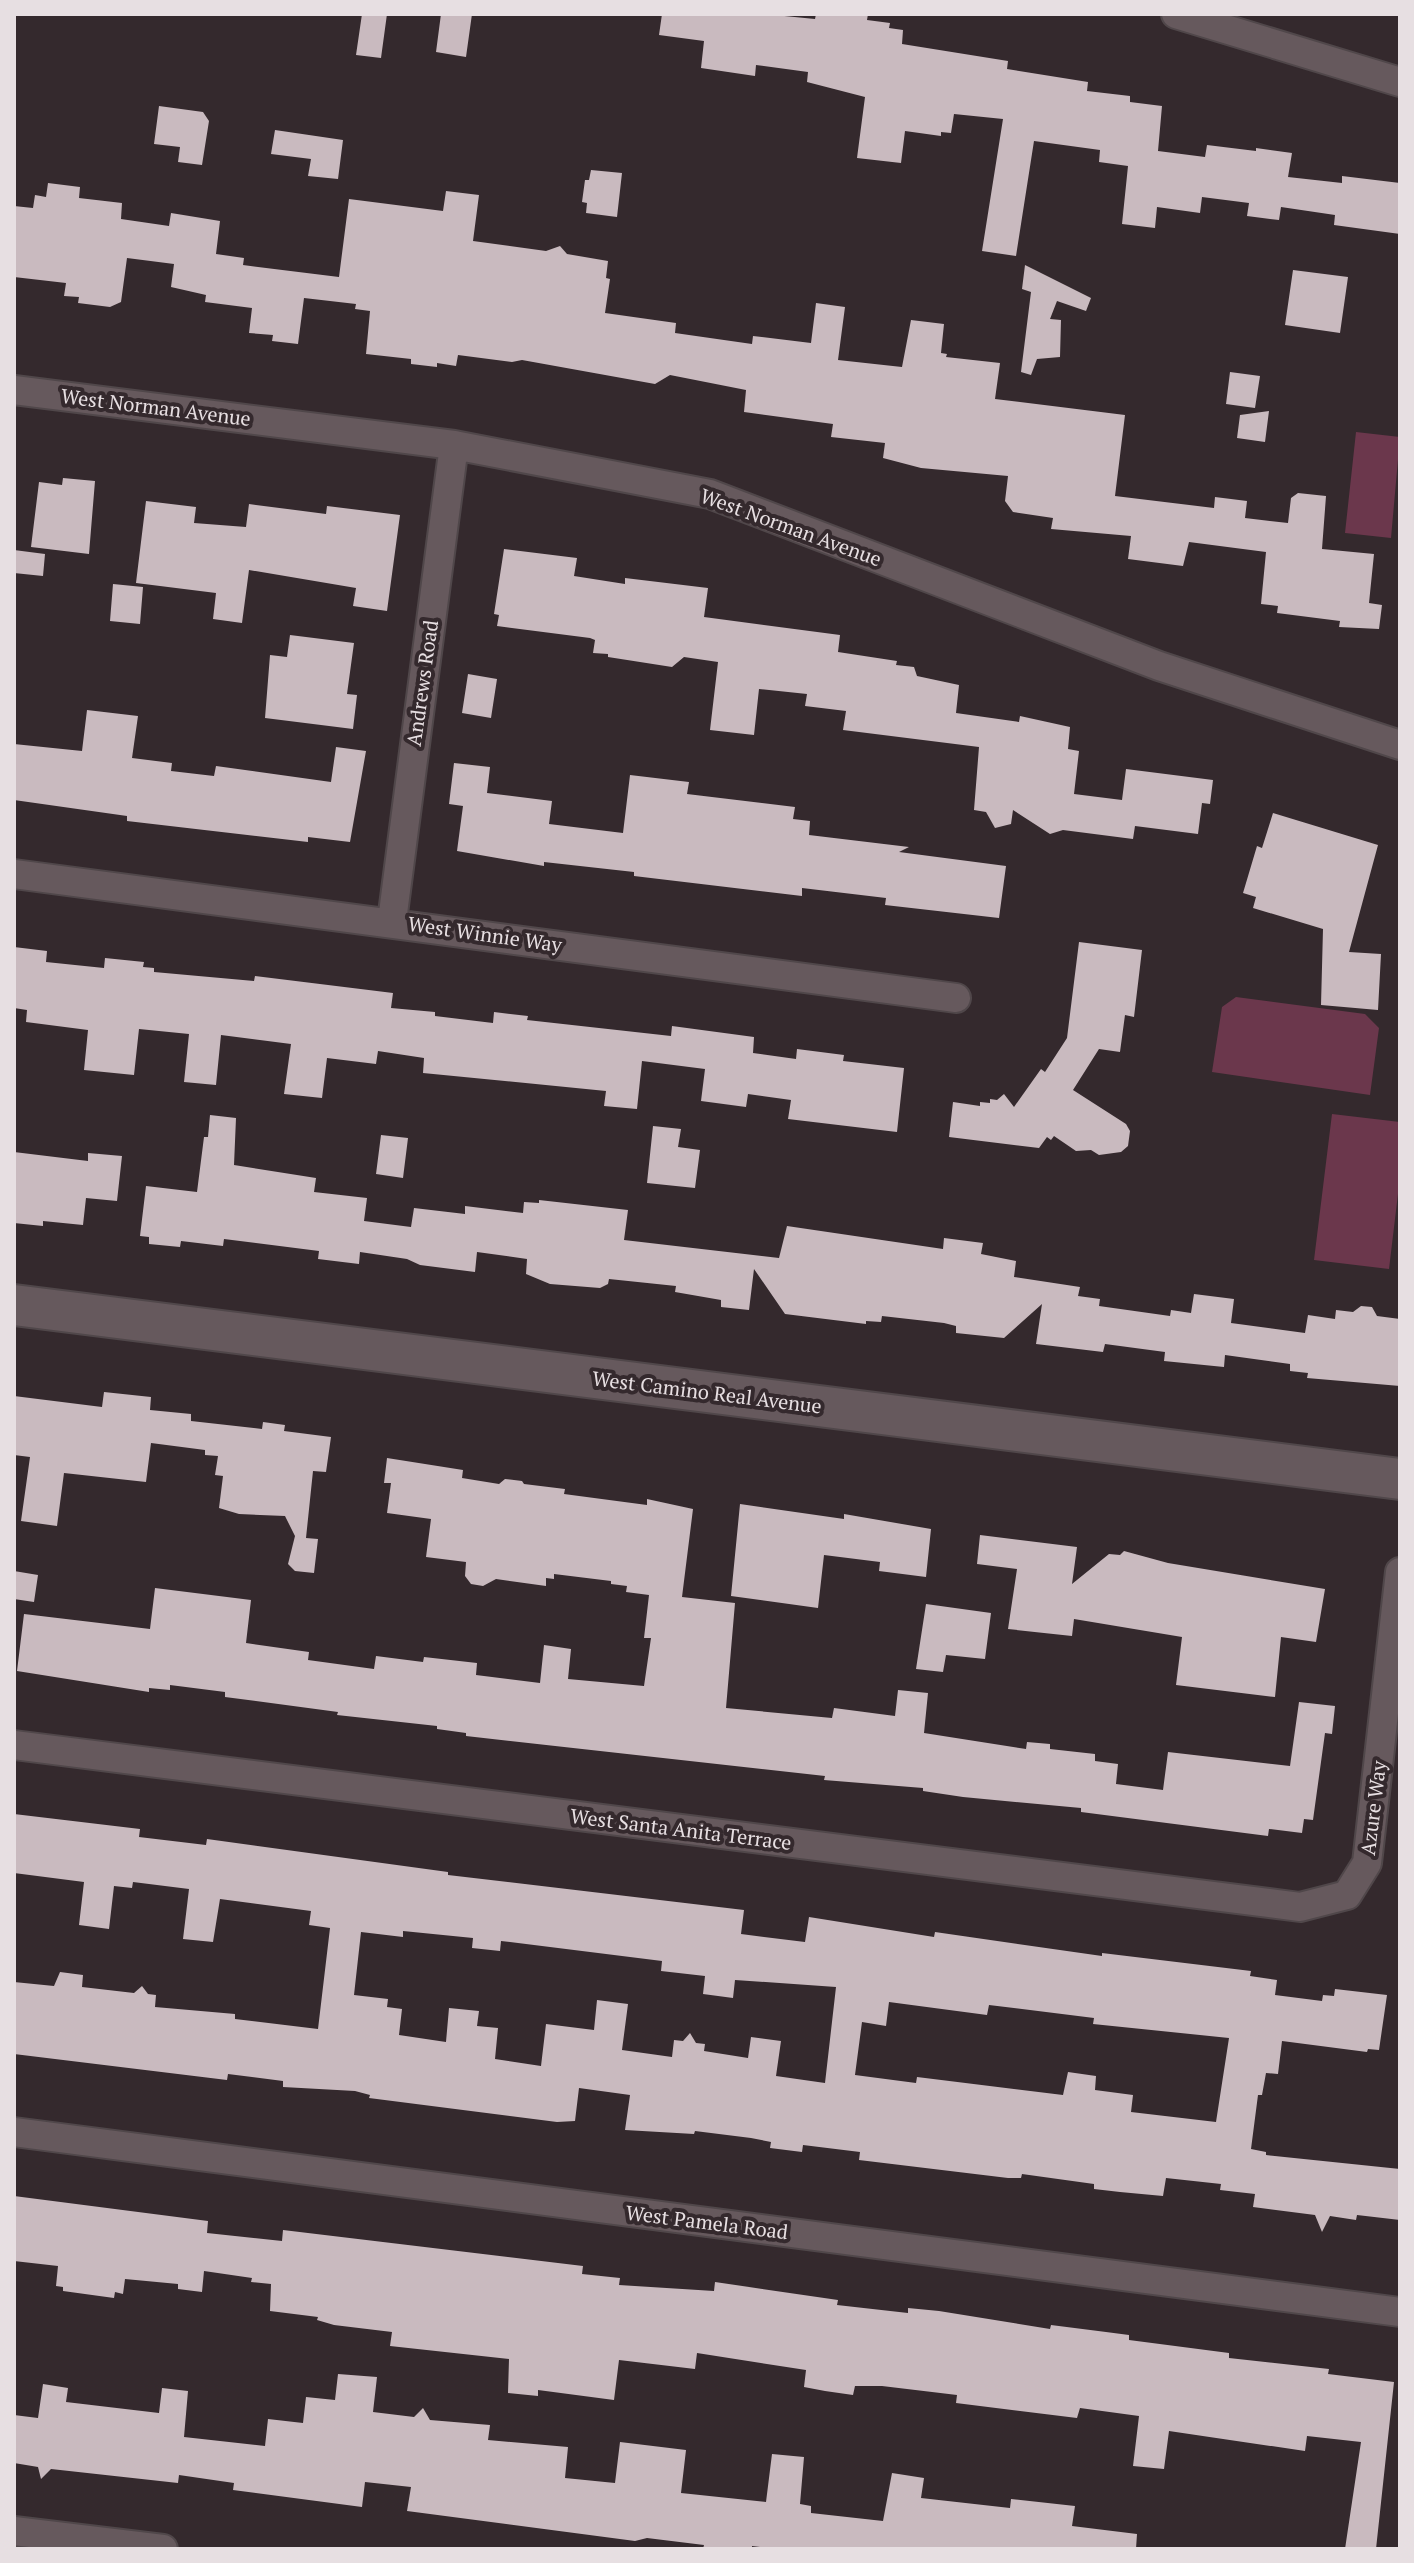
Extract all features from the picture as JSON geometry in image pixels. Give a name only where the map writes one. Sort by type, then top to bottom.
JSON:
[{"type":"street","points":[[1176,14],[1400,82]]},
{"type":"street","name":"West Norman Avenue","points":[[14,390],[454,445],[710,494],[1159,666],[1400,745]]},
{"type":"street","name":"Andrews Road","points":[[392,921],[454,445]]},
{"type":"street","name":"West Winnie Way","points":[[14,874],[392,921],[956,998]]},
{"type":"street","name":"West Camino Real Avenue","points":[[14,1305],[1400,1479]]},
{"type":"street","name":"Azure Way","points":[[1347,1895],[1367,1863],[1400,1572]]},
{"type":"street","name":"West Santa Anita Terrace","points":[[14,1745],[1300,1907],[1347,1895]]},
{"type":"street","name":"West Pamela Road","points":[[14,2132],[1400,2312]]},
{"type":"street","points":[[14,2531],[163,2549]]},
{"type":"shaded area","points":[[1356,432],[1400,437],[1391,538],[1345,533]]},
{"type":"shaded area","points":[[1236,997],[1365,1014],[1379,1028],[1370,1095],[1212,1072],[1222,1007]]},
{"type":"shaded area","points":[[1332,1114],[1400,1122],[1400,1177],[1389,1269],[1314,1260]]},
{"type":"building","points":[[362,14],[387,14],[381,58],[356,55]]},
{"type":"building","points":[[441,14],[472,14],[466,57],[436,52]]},
{"type":"building","points":[[662,14],[764,14],[815,19],[816,14],[868,14],[867,20],[890,23],[889,28],[903,30],[902,44],[1008,61],[1007,69],[1088,82],[1087,91],[1130,96],[1130,102],[1162,106],[1158,151],[1205,157],[1207,145],[1256,151],[1256,148],[1292,153],[1288,177],[1342,183],[1342,176],[1400,183],[1400,234],[1334,225],[1335,215],[1281,207],[1279,220],[1247,216],[1249,203],[1202,197],[1200,213],[1157,207],[1155,228],[1122,224],[1128,166],[1099,162],[1100,150],[1034,141],[1016,256],[982,251],[1003,119],[954,114],[951,133],[941,132],[941,136],[905,131],[901,163],[857,158],[865,97],[807,82],[808,72],[756,65],[755,76],[701,68],[704,41],[659,35]]},
{"type":"building","points":[[159,106],[203,112],[209,121],[202,165],[178,162],[180,147],[154,144]]},
{"type":"building","points":[[275,130],[343,140],[338,179],[308,176],[311,159],[271,154]]},
{"type":"building","points":[[591,170],[622,173],[617,217],[586,213],[587,203],[582,202],[585,180],[589,180]]},
{"type":"building","points":[[48,183],[80,187],[79,198],[122,203],[121,219],[169,226],[171,213],[220,221],[216,254],[244,258],[243,265],[339,277],[349,199],[443,211],[446,191],[479,195],[473,241],[546,251],[560,246],[567,254],[608,261],[606,278],[610,279],[605,313],[676,323],[675,333],[752,344],[753,336],[811,343],[816,303],[845,307],[838,360],[902,367],[911,320],[944,324],[941,353],[947,354],[946,357],[1000,363],[995,399],[1125,415],[1115,496],[1214,508],[1215,497],[1247,501],[1245,518],[1288,523],[1291,498],[1298,493],[1326,496],[1322,549],[1374,554],[1369,603],[1382,605],[1379,629],[1339,627],[1340,621],[1277,613],[1278,606],[1261,604],[1266,552],[1189,542],[1183,566],[1128,559],[1131,536],[1051,529],[1053,518],[1013,512],[1005,501],[1008,476],[921,468],[883,458],[885,443],[831,437],[833,424],[744,412],[746,390],[670,375],[655,384],[522,360],[512,362],[458,355],[456,366],[411,364],[411,359],[366,354],[370,311],[355,309],[356,304],[304,298],[298,344],[272,341],[273,335],[249,333],[252,308],[205,302],[206,295],[171,287],[174,264],[127,258],[121,302],[110,307],[78,303],[79,297],[64,296],[66,283],[14,277],[14,206],[33,208],[35,195],[46,197]]},
{"type":"building","points":[[1025,265],[1091,298],[1086,311],[1057,301],[1050,319],[1061,320],[1060,357],[1037,359],[1031,375],[1021,372],[1031,292],[1022,289]]},
{"type":"building","points":[[1293,270],[1348,277],[1340,333],[1285,325]]},
{"type":"building","points":[[1230,372],[1260,376],[1255,408],[1226,404]]},
{"type":"building","points":[[1269,411],[1265,442],[1237,438],[1240,415]]},
{"type":"building","points":[[63,478],[95,481],[89,554],[31,547],[39,482],[62,485]]},
{"type":"building","points":[[146,501],[196,507],[194,523],[246,527],[249,504],[326,514],[327,506],[400,515],[387,611],[353,606],[356,588],[249,570],[242,623],[213,619],[216,593],[136,583]]},
{"type":"building","points":[[504,549],[577,558],[574,576],[625,584],[625,578],[708,588],[704,617],[840,635],[838,652],[897,661],[896,665],[914,667],[917,676],[959,685],[956,713],[1019,722],[1020,716],[1070,727],[1068,749],[1079,751],[1074,794],[1122,800],[1126,769],[1213,780],[1210,804],[1202,803],[1198,834],[1135,826],[1133,839],[1063,830],[1050,834],[1013,810],[1011,824],[995,828],[986,812],[974,810],[979,747],[843,730],[846,711],[805,706],[807,694],[759,689],[754,735],[710,730],[718,662],[684,657],[672,667],[608,657],[608,654],[593,653],[595,640],[590,638],[497,626],[499,615],[494,614]]},
{"type":"building","points":[[14,550],[45,554],[43,576],[14,573]]},
{"type":"building","points":[[113,584],[143,587],[140,624],[110,621]]},
{"type":"building","points":[[290,635],[354,643],[347,694],[357,695],[353,729],[265,718],[270,655],[287,657]]},
{"type":"building","points":[[468,674],[497,679],[491,718],[462,713]]},
{"type":"building","points":[[87,710],[138,716],[132,758],[172,763],[171,771],[214,776],[216,766],[331,782],[336,747],[366,751],[350,842],[308,837],[308,842],[127,821],[127,816],[14,800],[14,744],[82,751]]},
{"type":"building","points":[[454,763],[490,767],[487,793],[552,801],[549,824],[623,833],[630,775],[689,782],[687,794],[795,807],[793,819],[810,821],[809,835],[909,847],[899,852],[1006,866],[999,918],[885,905],[886,898],[802,888],[802,896],[634,876],[634,872],[544,862],[544,866],[457,851],[463,806],[449,804]]},
{"type":"building","points":[[1273,813],[1378,845],[1349,952],[1381,954],[1378,1010],[1321,1005],[1323,929],[1253,908],[1256,897],[1243,893],[1257,846],[1262,848]]},
{"type":"building","points":[[1079,942],[1142,950],[1134,1017],[1125,1015],[1120,1052],[1099,1049],[1073,1090],[1126,1124],[1130,1131],[1128,1146],[1121,1152],[1099,1155],[1091,1150],[1076,1151],[1054,1136],[1051,1140],[1047,1137],[1039,1148],[949,1137],[953,1102],[980,1106],[980,1102],[990,1103],[990,1099],[997,1100],[1004,1094],[1014,1107],[1041,1069],[1045,1072],[1067,1038]]},
{"type":"building","points":[[14,947],[47,951],[46,962],[104,968],[105,958],[144,962],[143,967],[154,968],[154,972],[254,981],[255,976],[393,993],[391,1008],[435,1012],[435,1016],[493,1023],[494,1012],[528,1016],[527,1020],[671,1036],[672,1026],[754,1037],[753,1053],[796,1059],[797,1049],[844,1055],[843,1061],[904,1068],[897,1132],[788,1119],[791,1100],[748,1094],[746,1107],[701,1101],[705,1069],[642,1061],[637,1109],[604,1106],[606,1091],[423,1073],[424,1058],[378,1051],[376,1064],[327,1058],[322,1098],[284,1094],[291,1044],[221,1035],[216,1085],[184,1082],[189,1034],[139,1029],[134,1075],[84,1070],[88,1030],[26,1022],[27,1010],[14,1008]]},
{"type":"building","points":[[210,1115],[236,1118],[234,1165],[316,1178],[314,1192],[367,1198],[364,1221],[411,1227],[414,1208],[465,1214],[465,1206],[523,1213],[524,1202],[539,1203],[539,1200],[628,1210],[624,1240],[779,1258],[787,1226],[943,1249],[944,1238],[983,1243],[981,1254],[1016,1261],[1014,1277],[1080,1287],[1078,1296],[1100,1299],[1099,1306],[1170,1316],[1171,1310],[1191,1313],[1194,1294],[1234,1299],[1231,1323],[1305,1333],[1308,1315],[1335,1319],[1336,1310],[1353,1312],[1361,1306],[1372,1307],[1377,1316],[1400,1319],[1400,1386],[1307,1378],[1308,1373],[1290,1371],[1290,1364],[1225,1355],[1224,1367],[1164,1361],[1165,1352],[1105,1344],[1103,1352],[1036,1344],[1042,1304],[1004,1338],[956,1333],[956,1326],[944,1323],[882,1316],[881,1322],[866,1321],[866,1324],[785,1314],[754,1269],[749,1310],[721,1307],[721,1300],[675,1292],[676,1286],[609,1279],[608,1284],[600,1288],[550,1284],[526,1274],[527,1259],[477,1252],[475,1272],[420,1265],[407,1259],[360,1252],[359,1264],[318,1259],[319,1251],[224,1239],[223,1246],[181,1241],[180,1247],[149,1244],[149,1237],[140,1236],[146,1186],[197,1192]]},
{"type":"building","points":[[653,1126],[681,1129],[678,1147],[700,1150],[695,1188],[647,1183]]},
{"type":"building","points":[[381,1135],[408,1138],[403,1178],[376,1174]]},
{"type":"building","points":[[14,1152],[88,1161],[88,1153],[122,1156],[117,1201],[86,1198],[83,1225],[43,1221],[43,1226],[14,1223]]},
{"type":"building","points":[[104,1392],[151,1397],[150,1410],[191,1414],[191,1421],[262,1429],[263,1422],[285,1425],[284,1431],[331,1437],[326,1472],[313,1471],[306,1538],[318,1539],[314,1573],[295,1571],[288,1564],[295,1536],[285,1516],[239,1514],[219,1508],[223,1476],[215,1475],[218,1456],[205,1455],[205,1450],[151,1443],[146,1482],[64,1473],[57,1526],[21,1521],[30,1457],[14,1455],[14,1396],[102,1407]]},
{"type":"building","points":[[387,1458],[463,1470],[462,1478],[499,1484],[505,1479],[522,1481],[524,1484],[565,1489],[564,1494],[647,1505],[647,1499],[693,1509],[682,1597],[735,1603],[726,1708],[832,1718],[834,1708],[895,1716],[898,1690],[928,1693],[924,1733],[1026,1749],[1027,1742],[1050,1744],[1050,1749],[1095,1754],[1095,1761],[1118,1764],[1116,1784],[1163,1790],[1168,1752],[1290,1766],[1299,1702],[1335,1706],[1332,1734],[1325,1733],[1313,1820],[1304,1819],[1302,1833],[1269,1829],[1268,1836],[1081,1812],[1081,1808],[963,1797],[923,1791],[923,1788],[824,1780],[825,1776],[466,1736],[466,1733],[437,1729],[437,1726],[337,1715],[338,1712],[225,1697],[225,1692],[170,1685],[170,1690],[149,1688],[149,1692],[17,1671],[24,1614],[150,1629],[155,1588],[251,1600],[246,1643],[309,1652],[308,1660],[374,1669],[376,1656],[423,1662],[424,1657],[477,1663],[476,1675],[540,1683],[544,1645],[571,1649],[568,1679],[644,1686],[651,1638],[644,1638],[649,1595],[626,1592],[627,1586],[611,1584],[611,1581],[554,1574],[554,1579],[546,1578],[546,1586],[496,1579],[483,1586],[471,1584],[465,1576],[466,1562],[426,1557],[431,1519],[387,1513],[391,1483],[384,1483]]},
{"type":"building","points":[[740,1504],[844,1519],[844,1514],[931,1529],[926,1577],[879,1571],[880,1562],[824,1555],[818,1608],[731,1596]]},
{"type":"building","points":[[980,1535],[1077,1547],[1072,1584],[1109,1554],[1120,1555],[1124,1551],[1168,1563],[1325,1589],[1316,1642],[1281,1637],[1275,1697],[1176,1685],[1182,1637],[1074,1619],[1072,1636],[1008,1629],[1017,1569],[977,1564]]},
{"type":"building","points":[[14,1571],[38,1575],[34,1602],[14,1599]]},
{"type":"building","points":[[926,1604],[991,1613],[985,1659],[946,1655],[943,1672],[916,1669]]},
{"type":"building","points":[[14,1814],[140,1829],[139,1837],[206,1845],[207,1839],[448,1872],[448,1875],[744,1910],[741,1934],[805,1942],[809,1917],[934,1937],[935,1932],[1102,1956],[1102,1953],[1251,1971],[1250,1976],[1277,1980],[1275,1995],[1322,2001],[1323,1995],[1334,1996],[1335,1989],[1387,1995],[1379,2050],[1368,2049],[1367,2052],[1282,2041],[1278,2074],[1266,2073],[1262,2095],[1258,2095],[1251,2149],[1266,2152],[1266,2155],[1400,2169],[1400,2220],[1357,2215],[1356,2220],[1330,2216],[1322,2232],[1315,2215],[1253,2207],[1255,2194],[1220,2190],[1221,2184],[1166,2178],[1163,2196],[1094,2189],[1094,2184],[1022,2174],[1021,2178],[1008,2178],[859,2160],[860,2152],[803,2145],[802,2152],[770,2148],[771,2142],[695,2131],[694,2134],[625,2130],[630,2095],[579,2088],[575,2121],[557,2122],[369,2098],[370,2095],[355,2091],[283,2087],[283,2081],[228,2074],[227,2080],[14,2054],[14,1982],[54,1986],[60,1972],[83,1975],[82,1987],[134,1993],[142,1986],[148,1994],[156,1995],[155,2007],[235,2014],[235,2019],[318,2029],[330,1928],[309,1925],[311,1911],[220,1899],[213,1942],[183,1939],[189,1889],[133,1882],[132,1888],[114,1886],[109,1929],[79,1925],[84,1882],[14,1873]],"holes":[[[403,1931],[473,1938],[472,1948],[500,1951],[501,1941],[662,1961],[661,1971],[705,1976],[703,1994],[733,1998],[735,1980],[836,1987],[825,2083],[776,2076],[781,2041],[751,2037],[748,2058],[704,2051],[705,2044],[696,2043],[690,2033],[683,2041],[674,2040],[672,2057],[622,2050],[628,2004],[597,2000],[594,2030],[546,2024],[541,2066],[495,2059],[498,2028],[477,2026],[479,2011],[449,2008],[446,2042],[399,2035],[402,2009],[387,2007],[388,1999],[354,1995],[361,1932],[403,1937]],[[889,2002],[987,2015],[989,2005],[1094,2018],[1093,2024],[1229,2038],[1216,2122],[1131,2112],[1133,2095],[1095,2090],[1096,2076],[1068,2072],[1063,2095],[917,2077],[916,2083],[855,2075],[862,2022],[886,2026]]]},
{"type":"building","points":[[14,2196],[208,2221],[207,2233],[282,2241],[283,2230],[583,2266],[582,2274],[620,2278],[619,2285],[714,2291],[715,2282],[838,2300],[837,2305],[908,2313],[908,2308],[939,2311],[1050,2329],[1051,2325],[1129,2335],[1129,2340],[1229,2353],[1229,2358],[1329,2369],[1328,2374],[1394,2382],[1376,2549],[1345,2549],[1361,2442],[1307,2436],[1305,2451],[1169,2431],[1164,2469],[1133,2466],[1139,2416],[1080,2408],[1077,2418],[956,2403],[957,2395],[882,2386],[855,2386],[853,2395],[804,2387],[806,2370],[697,2353],[695,2369],[619,2360],[614,2400],[538,2390],[538,2396],[508,2393],[509,2359],[390,2346],[392,2332],[334,2325],[317,2320],[318,2317],[270,2311],[271,2284],[251,2282],[252,2278],[204,2271],[202,2292],[178,2289],[178,2284],[125,2279],[123,2294],[115,2292],[114,2298],[63,2291],[63,2287],[56,2286],[58,2266],[14,2261]]},
{"type":"building","points":[[338,2374],[377,2377],[373,2412],[414,2417],[423,2408],[430,2420],[490,2425],[488,2440],[568,2447],[565,2478],[615,2483],[620,2442],[686,2450],[681,2493],[766,2502],[772,2454],[804,2457],[800,2504],[811,2506],[811,2513],[883,2521],[892,2473],[924,2478],[921,2498],[1010,2508],[1011,2499],[1075,2506],[1072,2526],[1137,2534],[1136,2549],[778,2549],[752,2546],[752,2549],[703,2549],[704,2545],[647,2538],[635,2541],[407,2511],[411,2487],[365,2482],[362,2507],[233,2490],[234,2483],[179,2475],[178,2483],[51,2469],[41,2479],[38,2467],[14,2463],[14,2415],[38,2418],[43,2384],[68,2388],[66,2402],[159,2413],[162,2388],[188,2391],[184,2437],[265,2446],[268,2419],[303,2423],[306,2397],[335,2400]]}]
